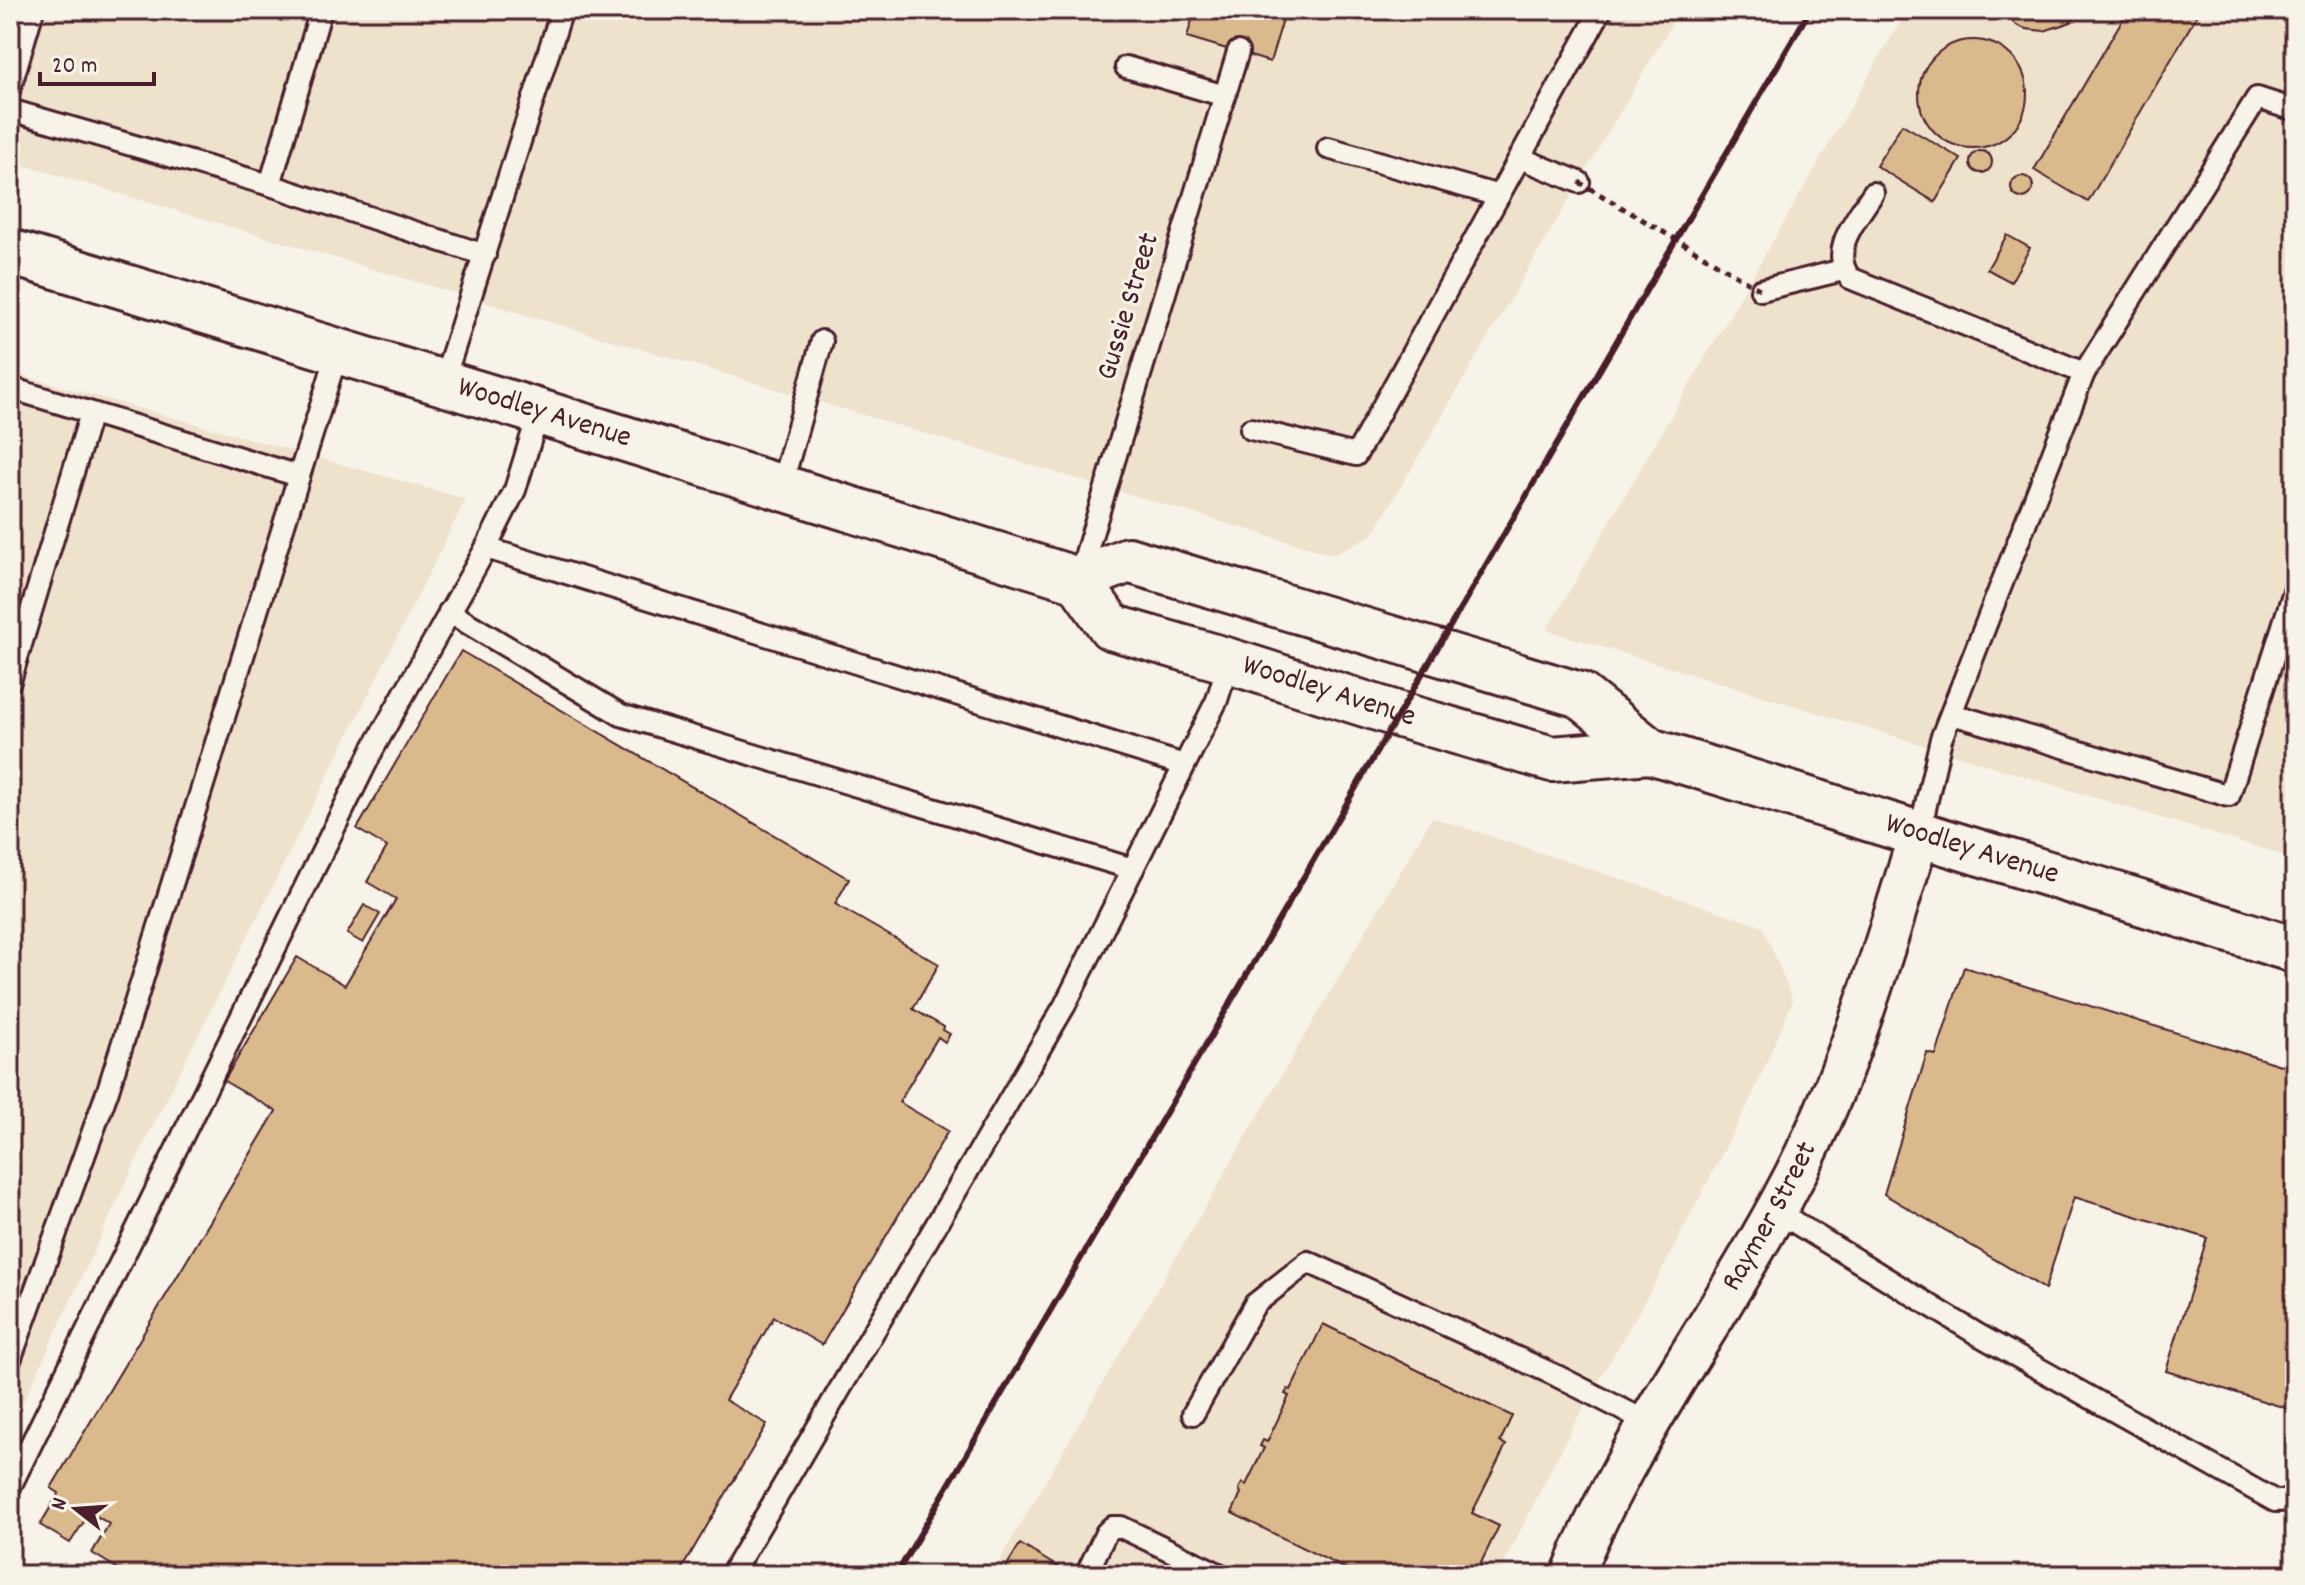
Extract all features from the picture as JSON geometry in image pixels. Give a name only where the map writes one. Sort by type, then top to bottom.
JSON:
[{"type":"main road","name":"Woodley Avenue","points":[[10,252],[1078,580],[1111,627],[1400,715],[1552,759],[1650,751]]},
{"type":"main road","name":"Woodley Avenue","points":[[1078,580],[1128,560],[1580,695],[1650,751],[2295,950]]},
{"type":"street","name":"Raymer Street","points":[[1572,1575],[1591,1531],[1649,1423],[1776,1211],[1806,1154],[1842,1067],[1919,835]]},
{"type":"lane","points":[[10,88],[33,10]]},
{"type":"lane","points":[[270,185],[321,10]]},
{"type":"lane","points":[[443,383],[562,10]]},
{"type":"lane","points":[[1251,429],[1356,455],[1601,10]]},
{"type":"lane","name":"Gussie Street","points":[[1078,580],[1238,52]]},
{"type":"lane","points":[[1126,67],[1225,96]]},
{"type":"lane","points":[[1919,835],[1941,739],[2084,373],[2257,98],[2295,110]]},
{"type":"lane","points":[[10,110],[270,185],[485,255]]},
{"type":"lane","points":[[1328,148],[1499,196]]},
{"type":"lane","points":[[1520,158],[1579,182]]},
{"type":"lane","points":[[1873,193],[1840,252],[1843,270],[1850,278],[2084,373]]},
{"type":"lane","points":[[1761,290],[1843,270]]},
{"type":"lane","points":[[781,487],[822,341]]},
{"type":"lane","points":[[10,1360],[108,1090],[338,351]]},
{"type":"lane","points":[[10,388],[299,476]]},
{"type":"lane","points":[[10,1487],[373,749],[486,548],[515,490],[539,412]]},
{"type":"lane","points":[[10,681],[91,413]]},
{"type":"lane","points":[[486,548],[1184,765]]},
{"type":"lane","points":[[1952,714],[2229,796],[2295,588]]},
{"type":"lane","points":[[449,612],[621,715],[1133,869]]},
{"type":"lane","points":[[731,1575],[1065,1005],[1217,700],[1229,661]]},
{"type":"lane","points":[[1776,1211],[1977,1334],[2275,1501],[2285,1501],[2295,1493]]},
{"type":"lane","points":[[1193,1414],[1255,1304],[1308,1262],[1557,1376],[1649,1423]]},
{"type":"lane","points":[[1086,1575],[1106,1533],[1112,1527],[1121,1527],[1221,1575]]},
{"type":"path","points":[[1579,182],[1761,290]]},
{"type":"shaded area","points":[[10,10],[1680,10],[1373,534],[1333,555],[10,161]]},
{"type":"shaded area","points":[[1907,10],[2295,10],[2295,859],[1547,630]]},
{"type":"shaded area","points":[[10,372],[466,499],[142,1148],[10,1431]]},
{"type":"shaded area","points":[[1432,817],[1763,926],[1793,1001],[1751,1098],[1659,1276],[1573,1426],[1498,1575],[991,1575]]},
{"type":"building","points":[[1195,10],[1266,10],[1284,16],[1270,62],[1187,37]]},
{"type":"building","points":[[1998,10],[2084,10],[2071,22],[2044,31],[2018,26]]},
{"type":"building","points":[[2128,10],[2200,10],[2088,202],[2034,170]]},
{"type":"building","points":[[1973,40],[1994,44],[2011,56],[2023,73],[2027,94],[2023,115],[2011,132],[1994,144],[1973,148],[1952,144],[1935,132],[1923,115],[1919,94],[1923,73],[1935,56],[1952,44]]},
{"type":"building","points":[[1902,124],[1961,159],[1935,202],[1876,166]]},
{"type":"building","points":[[1981,151],[1989,154],[1992,162],[1989,170],[1981,173],[1973,170],[1970,162],[1973,154]]},
{"type":"building","points":[[2022,176],[2030,179],[2033,187],[2030,195],[2022,198],[2014,195],[2011,187],[2014,179]]},
{"type":"building","points":[[2007,235],[2030,248],[2011,282],[1987,269]]},
{"type":"building","points":[[461,651],[849,879],[835,904],[939,964],[913,1009],[944,1027],[943,1030],[950,1034],[945,1042],[938,1037],[899,1102],[948,1131],[822,1345],[774,1317],[725,1400],[767,1424],[678,1575],[128,1575],[92,1553],[109,1524],[98,1517],[93,1525],[85,1520],[70,1543],[40,1525],[59,1493],[51,1488],[276,1111],[224,1081],[297,957],[345,985],[396,899],[367,882],[387,847],[357,829]]},
{"type":"building","points":[[364,905],[380,914],[363,943],[347,934]]},
{"type":"building","points":[[1964,967],[2287,1067],[2285,1075],[2295,1078],[2295,1399],[2292,1410],[2166,1371],[2207,1238],[2074,1197],[2045,1289],[1884,1194],[1927,1053],[1936,1055]]},
{"type":"building","points":[[1323,1324],[1512,1416],[1500,1442],[1506,1445],[1472,1513],[1499,1526],[1475,1575],[1358,1575],[1232,1513],[1241,1493],[1239,1489],[1242,1483],[1246,1485],[1264,1448],[1260,1446],[1263,1440],[1267,1442],[1289,1396],[1285,1394],[1288,1389],[1291,1390]]},
{"type":"building","points":[[1020,1544],[1066,1572],[1064,1575],[1001,1575]]},
{"type":"railway","points":[[896,1575],[1810,10]]}]
